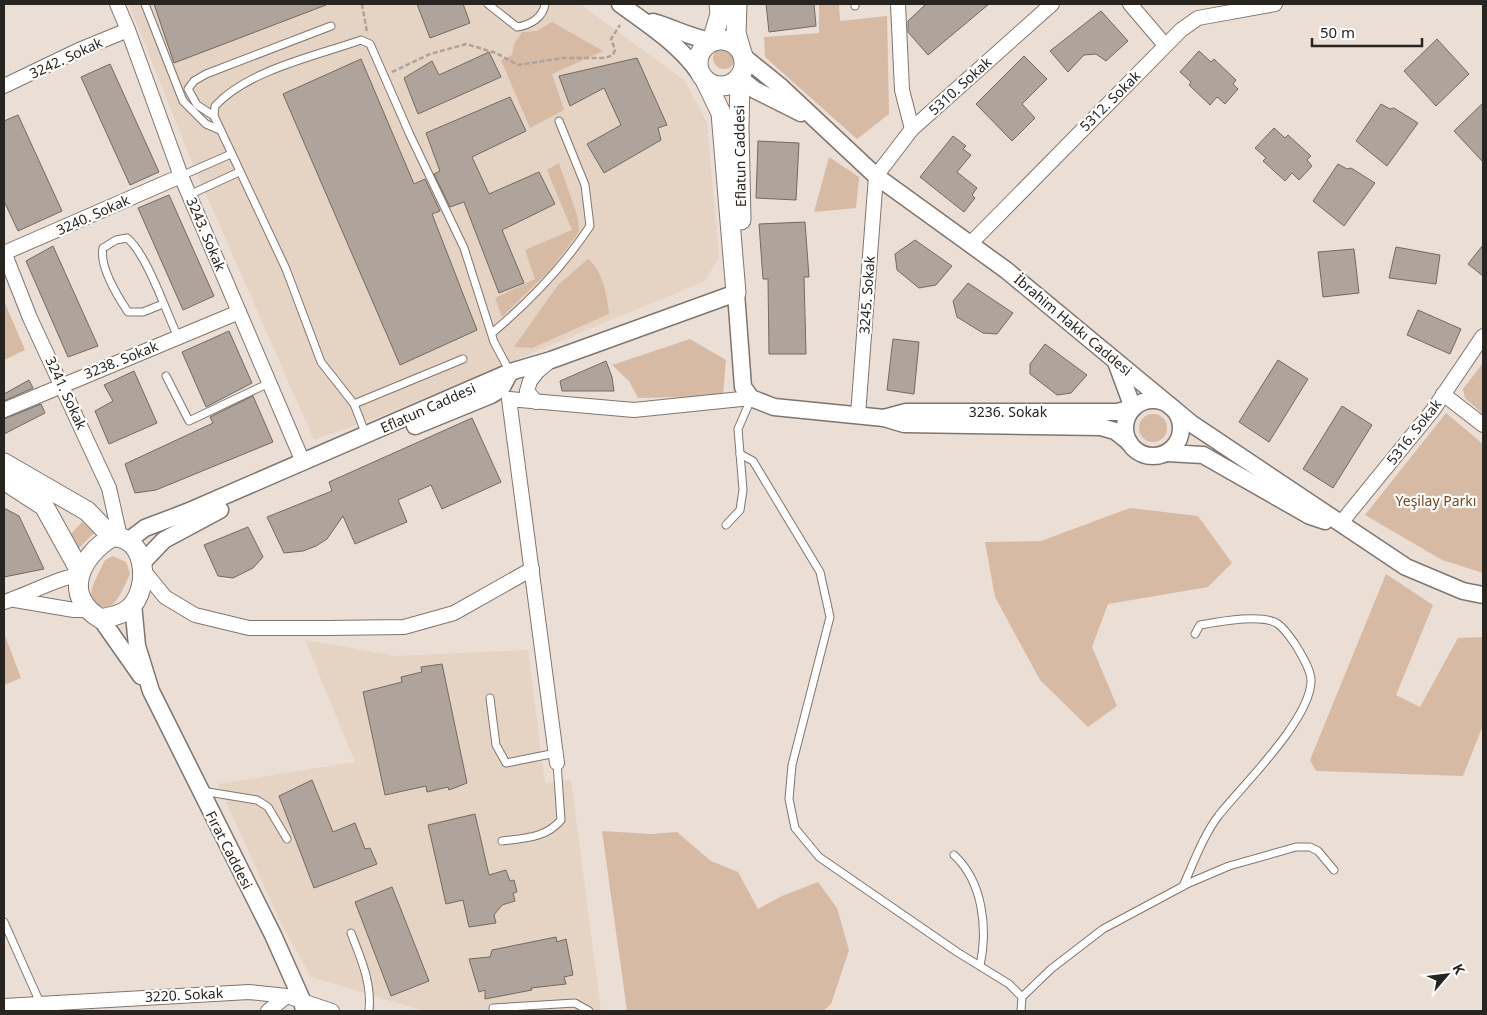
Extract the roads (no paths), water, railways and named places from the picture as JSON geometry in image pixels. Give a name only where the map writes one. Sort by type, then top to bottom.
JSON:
[{"type":"main road","points":[[719,4],[720,14],[712,41],[701,51],[698,66],[703,77],[719,87],[734,83],[740,78],[745,64],[736,33],[737,4]]},
{"type":"main road","points":[[712,41],[728,41],[742,53]]},
{"type":"main road","name":"Eflatun Caddesi","points":[[703,77],[721,113],[736,293]]},
{"type":"main road","name":"Eflatun Caddesi","points":[[736,293],[742,254],[738,128],[740,78]]},
{"type":"main road","points":[[4,463],[87,511],[139,551],[142,567],[141,586],[133,604],[125,612],[94,614],[83,604],[78,587],[80,573],[101,544],[120,538]]},
{"type":"main road","points":[[4,480],[44,506],[80,573]]},
{"type":"street","name":"3243. Sokak","points":[[117,4],[181,176],[303,462]]},
{"type":"street","points":[[620,4],[672,43],[690,59],[703,77]]},
{"type":"street","points":[[898,4],[902,90],[912,129]]},
{"type":"street","name":"5310. Sokak","points":[[876,176],[912,129],[1052,4]]},
{"type":"street","points":[[1130,4],[1165,46]]},
{"type":"street","name":"5312. Sokak","points":[[970,244],[1180,30],[1198,18],[1275,4]]},
{"type":"street","points":[[637,16],[676,29],[694,39],[712,41]]},
{"type":"street","name":"3242. Sokak","points":[[4,86],[79,50],[128,30]]},
{"type":"street","points":[[742,53],[781,87],[812,118]]},
{"type":"street","points":[[740,78],[755,90],[812,118]]},
{"type":"street","name":"İbrahim Hakkı Caddesi","points":[[812,118],[876,176],[1006,270],[1167,404],[1180,412],[1192,424],[1406,567],[1463,590],[1483,595]]},
{"type":"street","name":"3240. Sokak","points":[[4,253],[181,176]]},
{"type":"street","name":"3245. Sokak","points":[[858,415],[876,176]]},
{"type":"street","name":"3241. Sokak","points":[[4,253],[61,385],[109,488],[120,538]]},
{"type":"street","points":[[736,293],[743,387],[751,398]]},
{"type":"street","name":"Eflatun Caddesi","points":[[120,538],[303,462],[510,372],[551,360],[736,293]]},
{"type":"street","name":"3238. Sokak","points":[[4,410],[239,312]]},
{"type":"street","name":"5316. Sokak","points":[[1340,524],[1434,410],[1483,336]]},
{"type":"street","points":[[536,402],[527,391],[530,381],[551,360]]},
{"type":"street","points":[[1116,360],[1133,408]]},
{"type":"street","points":[[491,395],[501,389],[510,372]]},
{"type":"street","points":[[1443,394],[1483,425]]},
{"type":"street","points":[[491,395],[536,402],[634,410],[751,398]]},
{"type":"street","name":"Eflatun Caddesi","points":[[142,567],[164,540],[202,518],[302,472],[491,395]]},
{"type":"street","name":"3236. Sokak","points":[[751,398],[774,407],[884,418],[904,424],[1101,427],[1115,431],[1129,442]]},
{"type":"street","points":[[509,399],[556,758]]},
{"type":"street","points":[[1150,400],[1167,404],[1178,416],[1181,433],[1173,448],[1167,453],[1158,456],[1142,454],[1129,442],[1125,424],[1133,408],[1150,400]]},
{"type":"street","name":"3236. Sokak","points":[[884,418],[906,412],[1117,412],[1133,408]]},
{"type":"street","name":"İbrahim Hakkı Caddesi","points":[[1167,453],[1203,455],[1310,516],[1340,524]]},
{"type":"street","points":[[142,567],[165,597],[195,615],[249,628],[404,627],[454,613],[532,569]]},
{"type":"street","points":[[9,601],[70,575],[80,573]]},
{"type":"street","points":[[9,601],[94,614],[151,690]]},
{"type":"street","points":[[133,604],[137,646],[151,690]]},
{"type":"street","name":"Fırat Caddesi","points":[[151,690],[272,936],[298,1002]]},
{"type":"street","name":"3220. Sokak","points":[[4,1006],[248,992],[332,1011]]},
{"type":"street","points":[[268,1011],[298,1002]]},
{"type":"lane","points":[[145,4],[183,102],[206,124],[220,130]]},
{"type":"lane","points":[[488,4],[516,27],[526,26],[542,14],[545,4]]},
{"type":"lane","points":[[214,116],[197,105],[188,89],[194,81],[206,74],[331,26]]},
{"type":"lane","points":[[366,435],[354,404],[321,362],[286,269],[214,116],[215,106],[241,85],[270,72],[361,40],[370,44],[464,248],[492,333],[510,372]]},
{"type":"lane","points":[[492,333],[525,305],[573,251],[590,226],[585,185],[558,121]]},
{"type":"lane","points":[[181,176],[231,154]]},
{"type":"lane","points":[[189,195],[239,172]]},
{"type":"lane","points":[[163,304],[143,312],[128,312],[117,296],[101,256],[103,248],[116,240],[127,238],[136,245],[163,304],[178,337]]},
{"type":"lane","points":[[354,404],[464,359]]},
{"type":"lane","points":[[166,376],[189,421],[269,382]]},
{"type":"lane","points":[[726,525],[740,510],[742,500],[743,490],[738,429],[751,398]]},
{"type":"lane","points":[[740,454],[753,462],[820,572],[830,617],[792,765],[788,799],[794,828],[819,857],[1009,984],[1022,997]]},
{"type":"lane","points":[[1183,886],[1197,853],[1218,816],[1269,757],[1292,724],[1309,694],[1311,680],[1301,654],[1289,636],[1277,623],[1260,619],[1226,620],[1200,625],[1195,634]]},
{"type":"lane","points":[[490,698],[496,745],[506,763],[556,758],[561,820],[552,830],[539,835],[502,841]]},
{"type":"lane","points":[[199,790],[257,800],[268,807],[287,839]]},
{"type":"lane","points":[[1021,1011],[1022,997],[1051,969],[1103,929],[1183,886],[1229,866],[1296,847],[1310,847],[1318,851],[1334,870]]},
{"type":"lane","points":[[954,855],[973,877],[979,896],[982,917],[980,966]]},
{"type":"lane","points":[[4,923],[41,1005]]},
{"type":"lane","points":[[351,933],[367,977],[370,995],[369,1011]]},
{"type":"lane","points":[[493,1008],[575,1003],[589,1011]]},
{"type":"park label","name":"Yeşilay Parkı","points":[[1436,501]]}]
